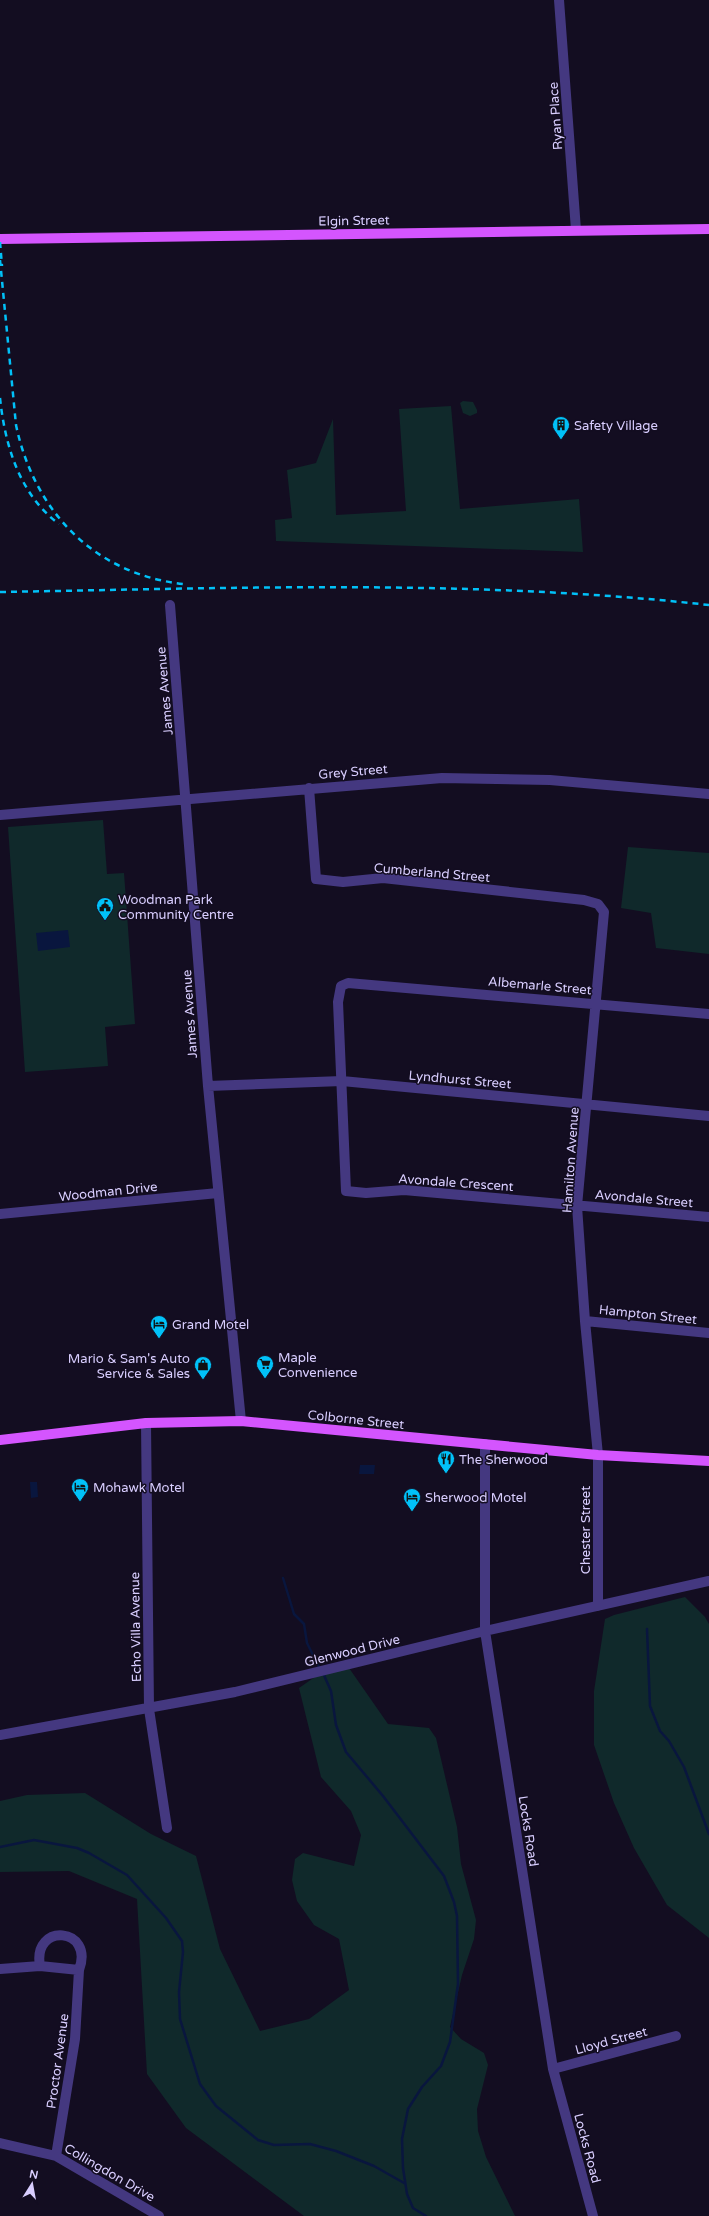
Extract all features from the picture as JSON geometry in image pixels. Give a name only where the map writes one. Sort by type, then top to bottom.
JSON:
[{"type":"main road","name":"Elgin Street","points":[[0,239],[709,229]]},
{"type":"main road","name":"Colborne Street","points":[[0,1440],[146,1423],[240,1421],[598,1455],[709,1461]]},
{"type":"street","name":"Ryan Place","points":[[559,0],[576,230]]},
{"type":"street","name":"James Avenue","points":[[170,605],[208,1086],[240,1421]]},
{"type":"street","name":"Grey Street","points":[[0,815],[410,780],[510,778],[576,782],[709,794]]},
{"type":"street","name":"Cumberland Street","points":[[309,788],[316,879],[343,882],[383,878],[584,900],[602,907],[605,916]]},
{"type":"street","name":"Hamilton Avenue","points":[[598,1455],[585,1321],[577,1206],[605,916]]},
{"type":"street","name":"Albemarle Street","points":[[342,1081],[340,991],[341,986],[348,983],[596,1003],[709,1014]]},
{"type":"street","name":"Lyndhurst Street","points":[[208,1086],[342,1081],[709,1116]]},
{"type":"street","name":"Avondale Crescent","points":[[342,1081],[346,1191],[366,1193],[404,1190],[577,1206]]},
{"type":"street","name":"Woodman Drive","points":[[0,1214],[218,1193]]},
{"type":"street","name":"Avondale Street","points":[[577,1206],[709,1217]]},
{"type":"street","name":"Hampton Street","points":[[585,1321],[709,1333]]},
{"type":"street","name":"Echo Villa Avenue","points":[[146,1423],[149,1709],[167,1828]]},
{"type":"street","name":"Locks Road","points":[[485,1444],[485,1631],[553,2069],[593,2216]]},
{"type":"street","name":"Chester Street","points":[[598,1455],[598,1606]]},
{"type":"street","name":"Glenwood Drive","points":[[0,1735],[149,1709],[235,1692],[485,1631],[709,1581]]},
{"type":"street","name":"Proctor Avenue","points":[[40,1966],[38,1956],[41,1946],[48,1939],[57,1935],[68,1936],[76,1941],[82,1950],[83,1960],[79,1970],[75,2039],[56,2156]]},
{"type":"street","points":[[0,1969],[40,1966],[79,1970]]},
{"type":"street","name":"Lloyd Street","points":[[553,2069],[676,2036]]},
{"type":"street","name":"Collingdon Drive","points":[[0,2143],[56,2156],[160,2216]]},
{"type":"green space","points":[[463,401],[473,402],[477,413],[470,416],[463,413],[460,403]]},
{"type":"green space","points":[[451,406],[460,509],[579,499],[583,552],[276,541],[275,520],[292,518],[287,470],[316,463],[333,419],[336,515],[406,511],[399,409]]},
{"type":"green space","points":[[103,820],[107,874],[124,873],[135,1024],[105,1027],[108,1066],[25,1072],[8,827]]},
{"type":"green space","points":[[628,847],[709,853],[709,954],[656,948],[651,913],[621,908]]},
{"type":"green space","points":[[685,1597],[705,1617],[709,1624],[709,1938],[667,1905],[634,1848],[614,1803],[594,1745],[594,1691],[605,1619],[614,1615]]},
{"type":"green space","points":[[349,1668],[388,1724],[429,1728],[436,1738],[457,1827],[461,1864],[476,1920],[474,1939],[462,1975],[450,2027],[461,2039],[484,2053],[488,2065],[477,2109],[478,2131],[486,2157],[515,2216],[304,2216],[186,2128],[147,2074],[137,1899],[69,1871],[0,1872],[0,1801],[27,1795],[85,1793],[151,1834],[196,1856],[220,1949],[260,2031],[309,2019],[349,1990],[339,1939],[314,1925],[297,1901],[292,1880],[295,1859],[303,1853],[354,1866],[361,1835],[351,1811],[321,1777],[299,1688],[322,1672]]},
{"type":"water","points":[[68,930],[70,947],[38,951],[36,933]]},
{"type":"water","points":[[360,1465],[375,1465],[374,1474],[359,1474]]},
{"type":"water","points":[[30,1482],[37,1482],[38,1497],[31,1498]]},
{"type":"waterway","points":[[283,1578],[294,1614],[304,1624],[307,1643],[320,1669]]},
{"type":"waterway","points":[[647,1629],[650,1706],[660,1731],[669,1741],[684,1767],[709,1834]]},
{"type":"waterway","points":[[323,1673],[331,1691],[336,1725],[346,1752],[383,1796],[444,1876],[454,1902],[457,1916],[458,1984],[450,2042],[441,2066],[422,2087],[408,2109],[402,2139],[403,2168],[407,2194],[413,2208],[426,2216]]},
{"type":"waterway","points":[[0,1847],[34,1840],[77,1848],[89,1853],[127,1875],[166,1918],[182,1941],[183,1952],[179,1992],[180,2019],[200,2084],[216,2106],[258,2140],[274,2145],[310,2144],[336,2151],[374,2166],[404,2183]]},
{"type":"railway","points":[[0,242],[2,266]]},
{"type":"railway","points":[[0,260],[16,425],[25,456],[37,485],[53,510],[73,533],[96,552],[122,567],[151,578],[183,584]]},
{"type":"railway","points":[[0,398],[2,416],[10,451],[16,467],[34,498],[45,512],[59,524]]},
{"type":"railway","points":[[0,592],[355,587],[443,588],[532,591],[709,605]]},
{"type":"place","name":"Safety Village","points":[[561,440]]},
{"type":"place","name":"Woodman Park Community Centre","points":[[105,921]]},
{"type":"place","name":"Grand Motel","points":[[159,1339]]},
{"type":"place","name":"Maple Convenience","points":[[265,1379]]},
{"type":"place","name":"Mario & Sam's Auto Service & Sales","points":[[203,1380]]},
{"type":"place","name":"The Sherwood","points":[[446,1474]]},
{"type":"place","name":"Mohawk Motel","points":[[80,1502]]},
{"type":"place","name":"Sherwood Motel","points":[[412,1512]]}]
